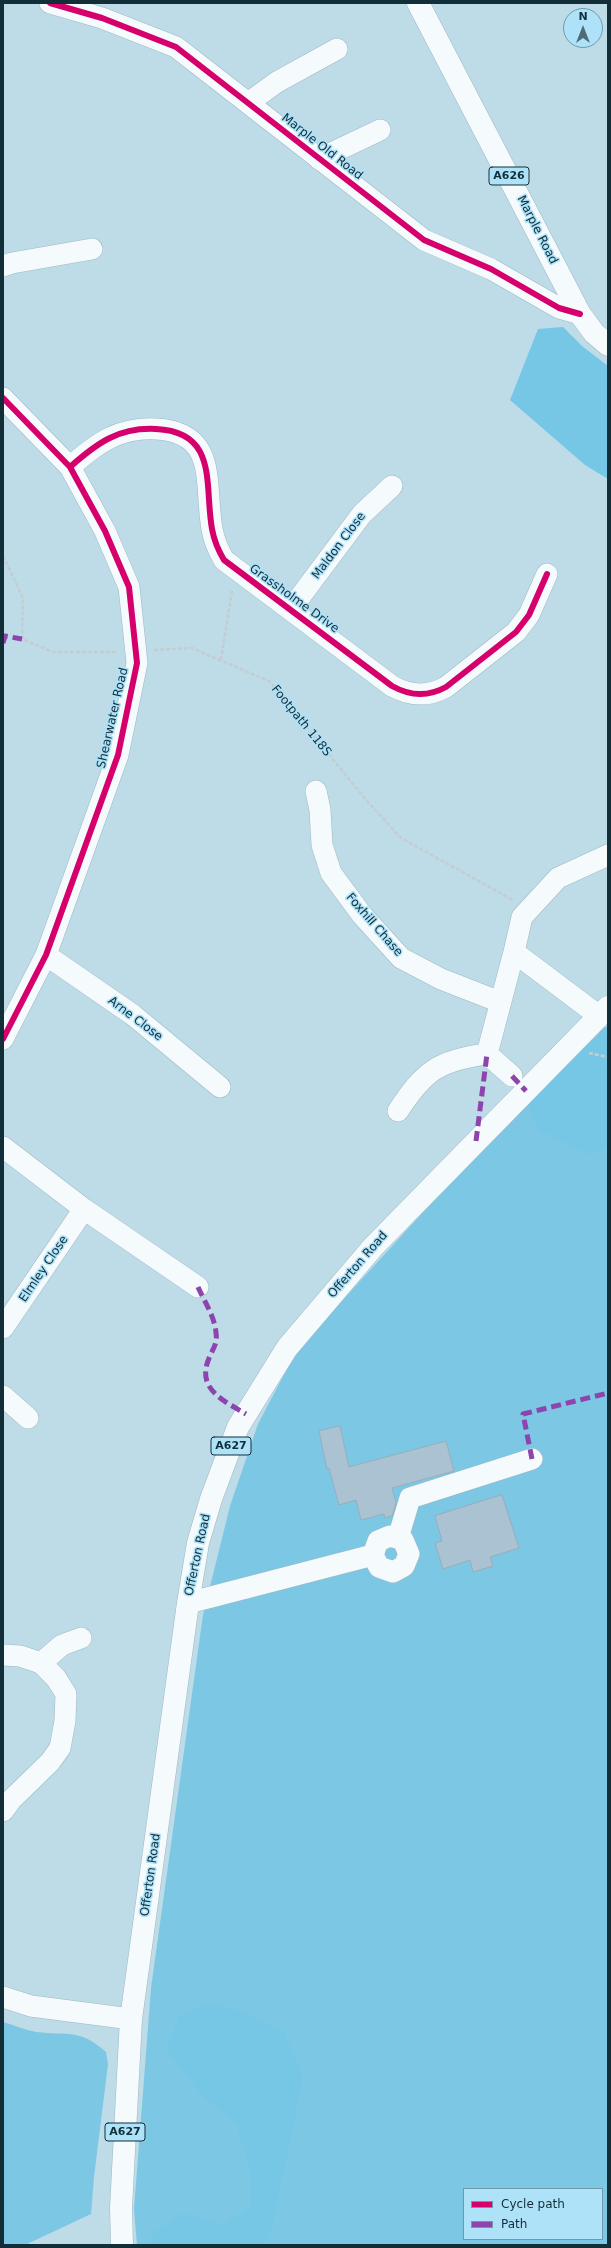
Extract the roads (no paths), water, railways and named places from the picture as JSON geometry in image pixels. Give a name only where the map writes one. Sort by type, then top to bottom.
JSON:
[{"type":"main road","name":"Marple Road","points":[[418,3],[580,314],[594,333],[608,344]]},
{"type":"main road","name":"Offerton Road","points":[[122,2245],[121,2208],[131,2019],[188,1603],[198,1543],[209,1507],[238,1427],[288,1348],[373,1247],[603,1012]]},
{"type":"street","name":"Marple Old Road","points":[[50,3],[102,18],[176,47],[424,240],[491,269],[559,308],[580,314]]},
{"type":"street","points":[[248,103],[277,82],[337,49]]},
{"type":"street","points":[[319,159],[380,130]]},
{"type":"street","points":[[3,266],[12,263],[92,249]]},
{"type":"street","name":"Shearwater Road","points":[[3,398],[70,467],[105,532],[129,587],[137,664],[118,755],[46,955],[10,1008],[3,1039]]},
{"type":"street","name":"Grassholme Drive","points":[[70,467],[92,447],[119,432],[144,428],[167,429],[183,435],[198,446],[206,463],[212,529],[216,547],[224,560],[235,570],[291,609],[392,686],[403,692],[414,694],[436,693],[446,688],[516,632],[529,615],[547,574]]},
{"type":"street","name":"Maldon Close","points":[[291,609],[362,514],[392,486]]},
{"type":"street","name":"Foxhill Chase","points":[[316,791],[320,810],[322,845],[331,873],[362,915],[401,958],[441,979],[500,1002]]},
{"type":"street","points":[[487,1054],[522,917],[558,878],[608,855]]},
{"type":"street","points":[[514,952],[603,1012]]},
{"type":"street","name":"Arne Close","points":[[46,955],[133,1015],[220,1087]]},
{"type":"street","points":[[398,1111],[412,1089],[434,1069],[460,1058],[487,1054],[512,1076]]},
{"type":"street","points":[[3,1148],[84,1209],[198,1287]]},
{"type":"street","name":"Elmley Close","points":[[3,1328],[84,1209]]},
{"type":"street","points":[[3,1396],[28,1418]]},
{"type":"street","points":[[398,1538],[410,1498],[532,1460]]},
{"type":"street","points":[[390,1536],[403,1540],[409,1554],[404,1566],[393,1572],[379,1567],[373,1555],[378,1541],[390,1536]]},
{"type":"street","points":[[188,1603],[373,1555]]},
{"type":"street","points":[[41,1663],[62,1645],[81,1638]]},
{"type":"street","points":[[3,1655],[20,1656],[41,1663],[56,1678],[66,1694],[65,1721],[60,1748],[50,1762],[11,1800],[3,1810]]},
{"type":"street","points":[[3,1996],[31,2006],[131,2019]]}]
